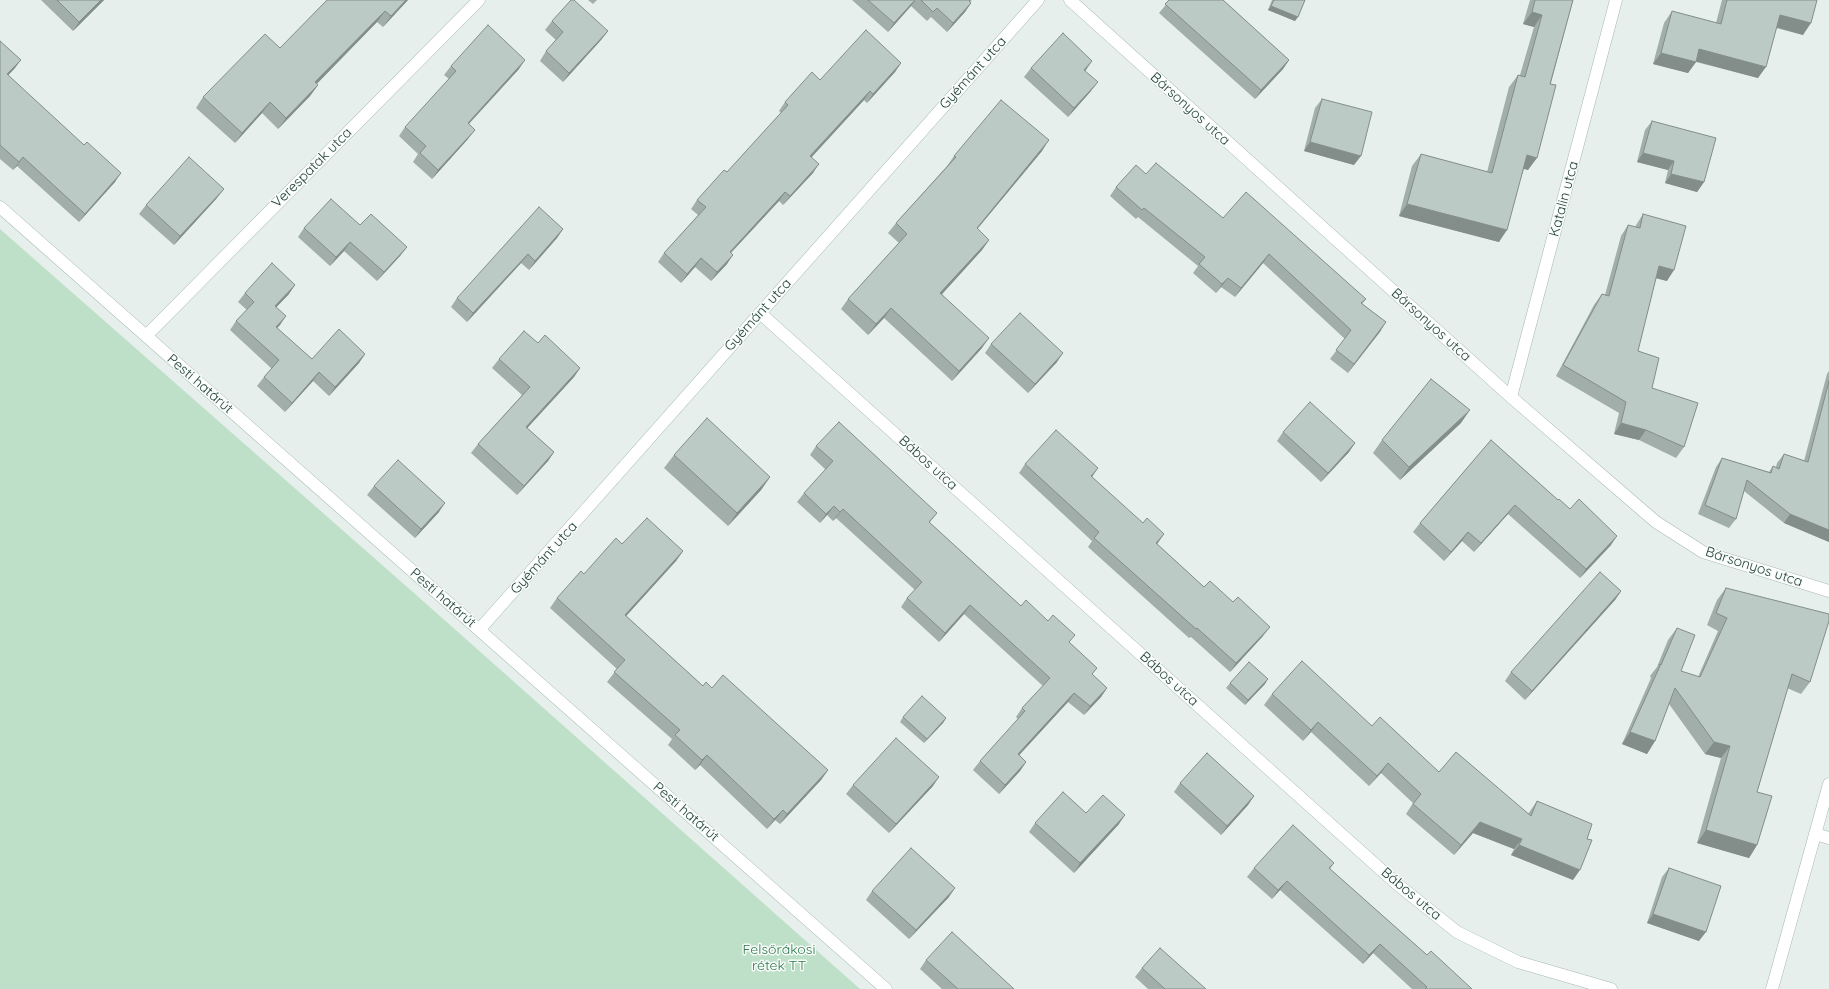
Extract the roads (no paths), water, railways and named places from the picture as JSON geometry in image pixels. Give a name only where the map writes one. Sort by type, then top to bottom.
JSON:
[{"type":"street","name":"Verespatak utca","points":[[146,336],[479,0]]},
{"type":"street","name":"Gyémánt utca","points":[[479,630],[1038,0]]},
{"type":"street","name":"Bársonyos utca","points":[[1070,0],[1511,397],[1656,522],[1703,552],[1829,591]]},
{"type":"street","name":"Katalin utca","points":[[1511,397],[1616,0]]},
{"type":"street","name":"Pesti határút","points":[[0,207],[886,989]]},
{"type":"street","name":"Bábos utca","points":[[760,313],[1391,879],[1457,932],[1518,962],[1611,989]]},
{"type":"street","points":[[1772,989],[1829,784]]},
{"type":"street","points":[[1815,834],[1829,838]]},
{"type":"park label","name":"Felsőrákosi rétek TT","points":[[779,958]]}]
